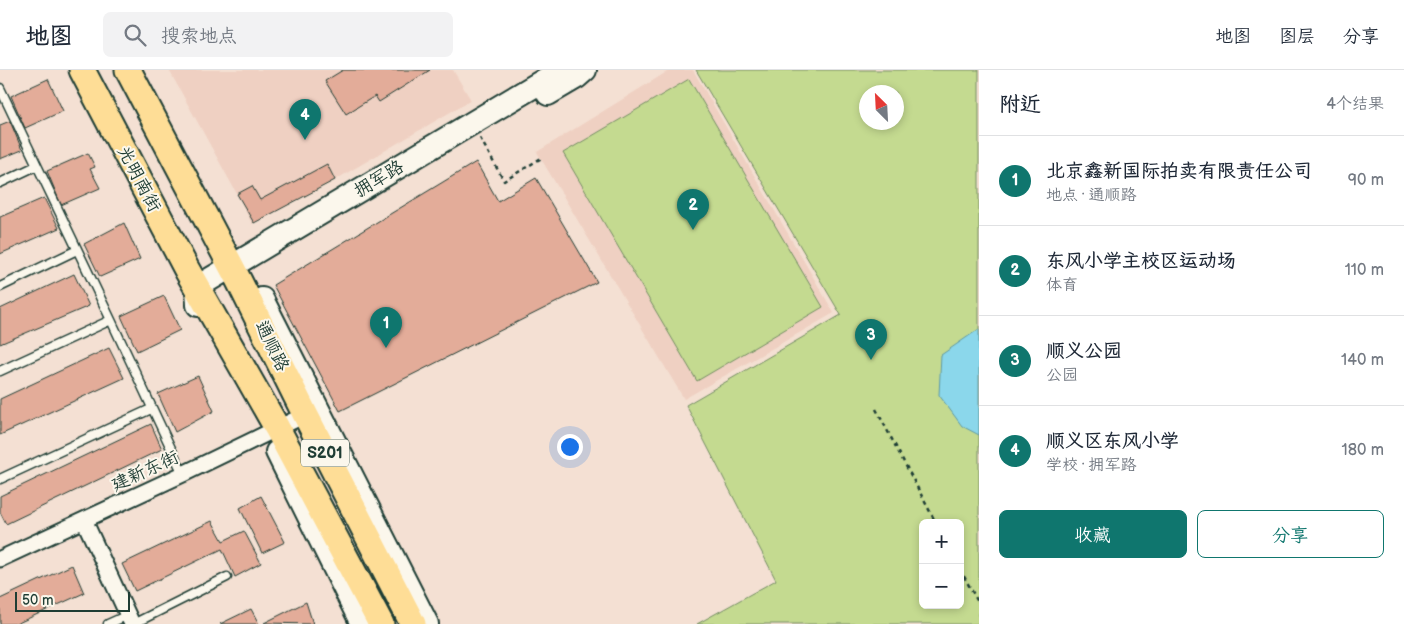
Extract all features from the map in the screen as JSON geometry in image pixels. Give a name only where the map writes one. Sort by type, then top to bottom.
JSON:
[{"type":"main road","name":"光明南街","points":[[82,70],[200,298]]},
{"type":"main road","name":"通顺路","points":[[128,70],[240,275],[312,412],[413,624]]},
{"type":"main road","name":"通顺路","points":[[200,298],[380,624]]},
{"type":"street","name":"拥军路","points":[[200,298],[240,275],[561,70]]},
{"type":"street","points":[[240,275],[577,77],[585,70]]},
{"type":"street","points":[[312,412],[427,624]]},
{"type":"street","name":"建新东街","points":[[1,557],[183,474],[312,412]]},
{"type":"street","points":[[272,431],[362,624]]},
{"type":"street","points":[[84,520],[131,621]]},
{"type":"lane","points":[[1,94],[111,320],[183,474]]},
{"type":"lane","points":[[0,182],[36,166]]},
{"type":"lane","points":[[0,287],[77,250]]},
{"type":"lane","points":[[0,370],[111,320]]},
{"type":"lane","points":[[0,479],[151,408]]},
{"type":"lane","points":[[108,624],[131,621],[227,577]]},
{"type":"path","points":[[477,132],[504,181],[544,157]]},
{"type":"path","points":[[876,409],[934,519]]},
{"type":"path","points":[[964,576],[979,604]]},
{"type":"shaded area","points":[[169,70],[453,70],[471,100],[335,180],[252,224]]},
{"type":"shaded area","points":[[670,70],[693,70],[834,313],[684,399],[537,152]]},
{"type":"green space","points":[[696,70],[979,70],[979,624],[697,624],[776,580],[686,405],[841,315]]},
{"type":"green space","points":[[689,79],[823,307],[697,381],[563,153]]},
{"type":"water","points":[[979,329],[979,435],[962,426],[939,395],[941,355]]},
{"type":"building","points":[[343,70],[430,70],[379,102],[375,96],[346,114],[325,81]]},
{"type":"building","points":[[48,79],[63,111],[25,128],[11,96]]},
{"type":"building","points":[[10,121],[22,150],[0,159],[0,125]]},
{"type":"building","points":[[88,153],[95,167],[90,169],[100,188],[61,205],[47,171]]},
{"type":"building","points":[[476,162],[498,201],[536,178],[597,282],[340,411],[273,285]]},
{"type":"building","points":[[327,164],[335,180],[254,223],[237,194],[252,186],[260,200]]},
{"type":"building","points":[[44,198],[59,228],[0,254],[0,217]]},
{"type":"building","points":[[124,223],[140,259],[100,277],[84,244]]},
{"type":"building","points":[[74,274],[89,306],[0,344],[0,309]]},
{"type":"building","points":[[164,296],[180,330],[137,351],[121,316]]},
{"type":"building","points":[[109,348],[124,378],[0,435],[0,399]]},
{"type":"building","points":[[198,376],[214,411],[175,432],[158,394]]},
{"type":"building","points":[[151,424],[162,449],[6,524],[0,512],[0,496]]},
{"type":"building","points":[[261,496],[285,542],[262,553],[240,508]]},
{"type":"building","points":[[212,521],[223,541],[244,531],[261,563],[235,577],[222,549],[135,591],[122,564]]},
{"type":"building","points":[[72,565],[84,593],[16,624],[0,624],[0,599]]},
{"type":"building","points":[[306,602],[313,624],[264,623]]},
{"type":"building","points":[[251,609],[259,624],[220,624]]},
{"type":"place","name":"顺义区东风小学","points":[[305,140]]},
{"type":"place","name":"东风小学主校区运动场","points":[[693,230]]},
{"type":"place","name":"北京鑫新国际拍卖有限责任公司","points":[[386,348]]},
{"type":"place","name":"顺义公园","points":[[871,360]]}]
